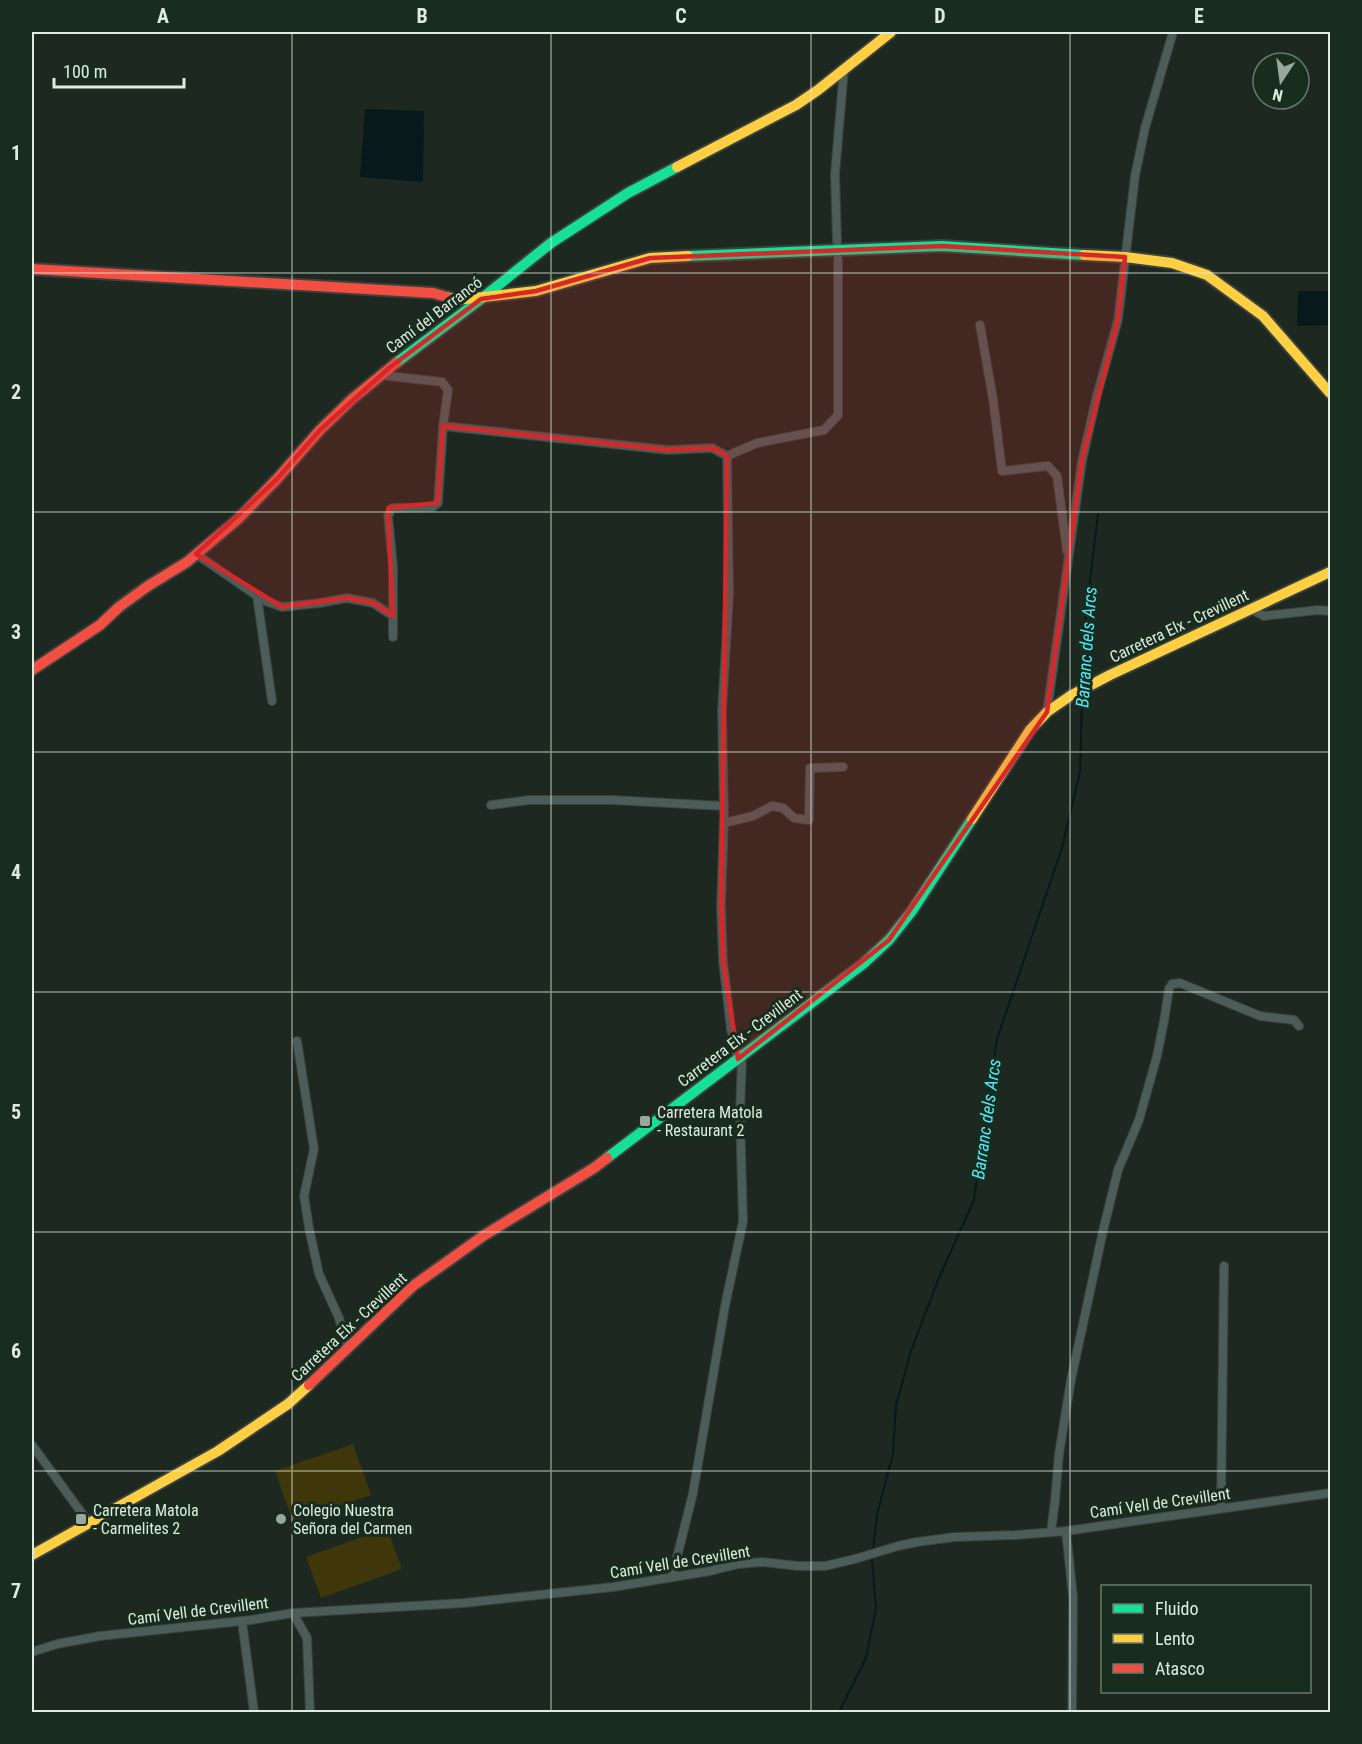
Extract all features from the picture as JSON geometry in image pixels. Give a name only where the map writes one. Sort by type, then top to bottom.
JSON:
[{"type":"street","name":"Camí del Barrancó","points":[[32,670],[100,626],[119,607],[196,554],[238,519],[320,430],[380,375],[551,243],[628,193],[796,105],[891,32]]},
{"type":"street","points":[[1047,712],[1082,461],[1118,320],[1135,176],[1145,128],[1173,32]]},
{"type":"street","points":[[837,242],[835,174],[844,69]]},
{"type":"street","points":[[32,269],[434,293],[456,300],[481,299],[536,291],[650,258],[942,246],[1125,257],[1172,263],[1207,275],[1263,316],[1330,393]]},
{"type":"street","points":[[728,456],[757,443],[824,430],[838,415],[837,259]]},
{"type":"street","points":[[980,325],[993,399],[1002,471],[1048,466],[1057,476],[1068,561]]},
{"type":"street","points":[[380,375],[442,382],[448,390],[443,426],[438,503],[434,507],[392,508],[388,516],[393,566],[393,637]]},
{"type":"street","points":[[443,426],[668,450],[712,448],[728,456]]},
{"type":"street","points":[[672,1578],[693,1493],[725,1306],[743,1221],[740,1057],[731,1029],[723,961],[722,711],[729,594],[728,456]]},
{"type":"street","points":[[196,554],[263,600],[282,607],[347,598],[373,603],[393,616]]},
{"type":"street","name":"Carretera Elx - Crevillent","points":[[32,1555],[261,1424],[347,1350],[413,1286],[483,1236],[594,1168],[863,964],[889,940],[912,911],[1030,730],[1047,712],[1070,696],[1110,675],[1330,572]]},
{"type":"street","points":[[257,596],[272,700]]},
{"type":"street","points":[[1251,609],[1264,616],[1318,610],[1330,611]]},
{"type":"street","points":[[724,823],[753,816],[772,806],[783,808],[794,818],[809,820],[810,768],[843,767]]},
{"type":"street","points":[[491,805],[529,800],[612,800],[724,806]]},
{"type":"street","points":[[1050,1532],[1071,1380],[1102,1231],[1118,1170],[1142,1110],[1159,1044],[1169,989],[1172,984],[1180,983],[1260,1016],[1294,1020],[1299,1026]]},
{"type":"street","points":[[297,1041],[314,1149],[304,1196],[309,1228],[319,1274],[339,1318],[347,1350]]},
{"type":"street","points":[[1221,1508],[1224,1266]]},
{"type":"street","points":[[32,1445],[89,1523]]},
{"type":"street","name":"Camí Vell de Crevillent","points":[[32,1652],[57,1644],[100,1636],[242,1621],[293,1613],[464,1603],[613,1587],[672,1578],[738,1564],[763,1562],[825,1566],[917,1542],[955,1537],[1066,1531],[1330,1493]]},
{"type":"street","points":[[1066,1531],[1073,1597],[1072,1713]]},
{"type":"street","points":[[293,1613],[307,1638],[310,1713]]},
{"type":"street","points":[[242,1621],[254,1713]]},
{"type":"highlighted area","points":[[942,246],[1125,257],[1118,320],[1082,461],[1047,712],[889,940],[738,1059],[723,961],[721,906],[727,456],[712,448],[668,450],[443,426],[438,503],[388,508],[393,616],[373,603],[347,598],[282,607],[196,554],[277,479],[320,430],[389,368],[481,299],[536,291],[650,258]]},
{"type":"shaded area","points":[[365,109],[424,111],[423,182],[360,177]]},
{"type":"shaded area","points":[[1298,291],[1330,291],[1330,325],[1297,326]]},
{"type":"shaded area","points":[[353,1444],[371,1495],[293,1522],[275,1471]]},
{"type":"shaded area","points":[[387,1528],[402,1569],[321,1598],[306,1557]]},
{"type":"waterway","name":"Barranc dels Arcs","points":[[1082,687],[1084,631],[1098,514]]},
{"type":"waterway","name":"Barranc dels Arcs","points":[[839,1712],[866,1658],[876,1608],[872,1559],[877,1514],[893,1454],[896,1405],[911,1351],[938,1280],[974,1200],[997,1039],[1062,848],[1080,772],[1082,695]]},
{"type":"traffic: fast","points":[[396,363],[551,243],[628,193],[677,167]]},
{"type":"traffic: fast","points":[[688,256],[942,246],[1084,255]]},
{"type":"traffic: fast","points":[[607,1158],[863,964],[889,940],[912,911],[972,819]]},
{"type":"traffic: slow","points":[[677,167],[796,105],[891,32]]},
{"type":"traffic: slow","points":[[1084,255],[1172,263],[1207,275],[1263,316],[1330,393]]},
{"type":"traffic: slow","points":[[447,297],[456,300],[536,291],[650,258],[688,256]]},
{"type":"traffic: slow","points":[[972,819],[1030,730],[1047,712],[1070,696],[1330,572]]},
{"type":"traffic: slow","points":[[32,1555],[218,1451],[288,1404],[309,1385]]},
{"type":"traffic: jam","points":[[32,269],[433,293],[447,297]]},
{"type":"traffic: jam","points":[[32,670],[100,625],[119,607],[148,586],[187,562],[238,519],[320,430],[352,399],[396,363]]},
{"type":"traffic: jam","points":[[309,1385],[413,1286],[483,1236],[607,1158]]},
{"type":"place","name":"Carretera Matola - Restaurant 2","points":[[645,1121]]},
{"type":"place","name":"Carretera Matola - Carmelites 2","points":[[81,1519]]},
{"type":"place","name":"Colegio Nuestra Señora del Carmen","points":[[281,1519]]}]
